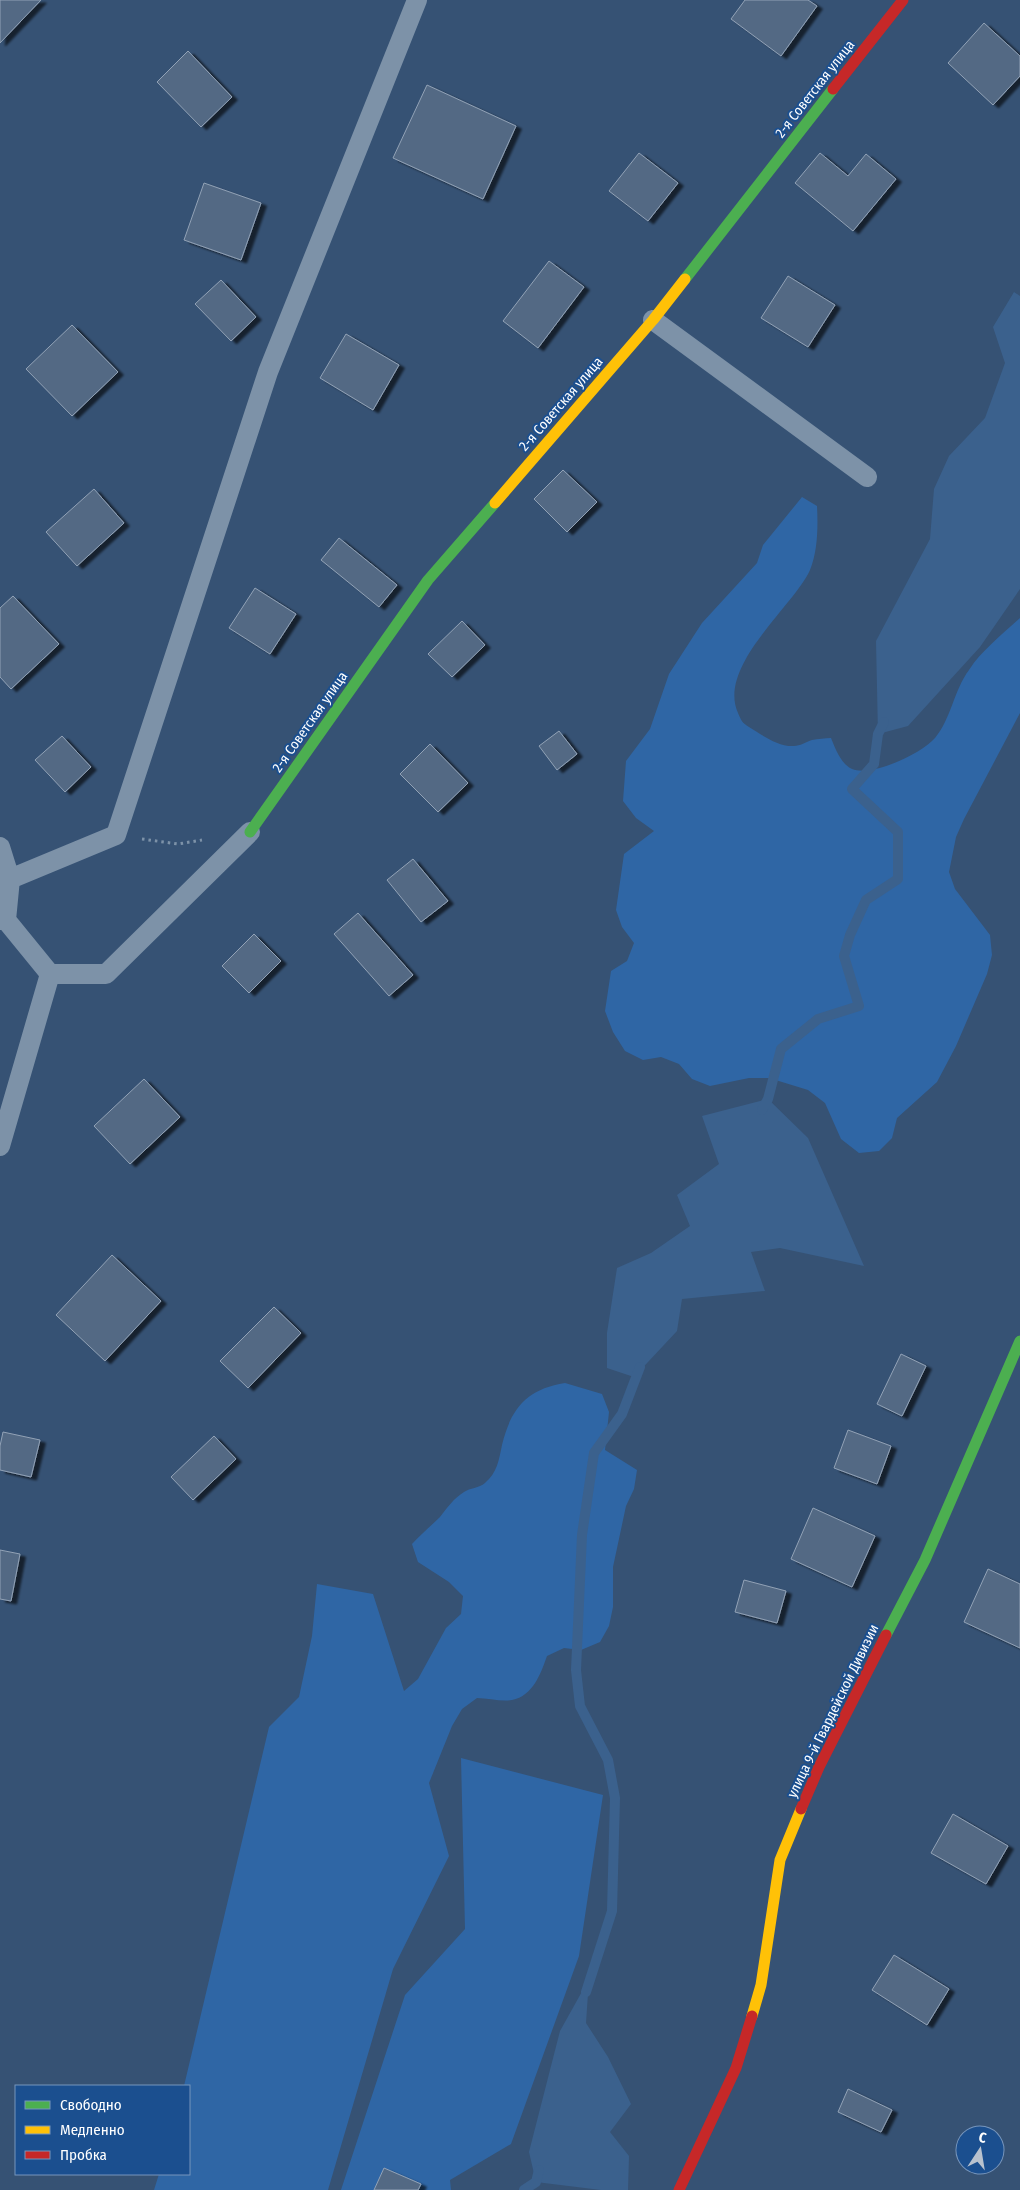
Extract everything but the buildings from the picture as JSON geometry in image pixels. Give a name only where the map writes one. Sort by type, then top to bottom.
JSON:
[{"type":"street","name":"2-я Советская улица","points":[[250,832],[428,580],[653,320],[903,0]]},
{"type":"street","name":"улица 9-й Гвардейской Дивизии","points":[[678,2190],[736,2068],[761,1986],[780,1860],[819,1767],[925,1560],[1020,1341]]},
{"type":"lane","points":[[10,879],[116,835],[268,372],[417,0]]},
{"type":"lane","points":[[653,320],[867,478]]},
{"type":"lane","points":[[0,847],[10,879],[3,920],[50,974],[106,974],[250,832]]},
{"type":"lane","points":[[0,1146],[50,974]]},
{"type":"path","points":[[116,835],[178,844],[205,840]]},
{"type":"shaded area","points":[[1014,292],[1020,296],[1020,589],[980,647],[908,726],[878,734],[876,641],[930,539],[934,489],[949,456],[985,418],[1005,363],[993,327]]},
{"type":"shaded area","points":[[802,497],[817,506],[817,538],[813,563],[801,585],[747,657],[738,676],[734,695],[742,721],[765,737],[776,743],[788,746],[801,745],[812,740],[831,738],[839,755],[848,767],[861,771],[883,767],[908,757],[935,738],[945,722],[969,670],[986,649],[1020,618],[1020,713],[964,819],[956,837],[949,872],[955,889],[990,935],[992,955],[987,974],[956,1046],[937,1082],[897,1118],[892,1138],[879,1151],[859,1153],[841,1139],[825,1103],[808,1090],[769,1078],[749,1078],[710,1086],[692,1079],[679,1064],[661,1057],[643,1060],[625,1051],[613,1032],[605,1011],[611,971],[627,961],[634,943],[622,927],[616,910],[624,854],[654,831],[636,818],[623,801],[626,761],[650,729],[669,674],[702,623],[757,563],[763,545]]},
{"type":"shaded area","points":[[768,1099],[808,1138],[864,1266],[780,1248],[751,1252],[765,1291],[682,1299],[677,1331],[634,1377],[607,1368],[607,1333],[617,1268],[651,1253],[690,1226],[677,1195],[719,1164],[702,1116]]},
{"type":"shaded area","points":[[565,1383],[602,1394],[609,1412],[605,1450],[637,1470],[634,1489],[626,1506],[613,1567],[613,1607],[609,1626],[600,1642],[581,1650],[564,1648],[547,1656],[531,1689],[519,1698],[499,1700],[477,1698],[462,1709],[452,1726],[429,1783],[449,1856],[393,1969],[328,2190],[154,2190],[159,2175],[190,2175],[190,2085],[184,2085],[269,1727],[299,1697],[312,1636],[317,1584],[373,1594],[404,1691],[418,1679],[446,1628],[461,1614],[463,1596],[449,1582],[418,1562],[412,1544],[440,1517],[457,1497],[466,1491],[483,1485],[489,1479],[497,1466],[506,1432],[516,1411],[531,1395]]},
{"type":"shaded area","points":[[461,1758],[603,1795],[579,1956],[511,2144],[450,2180],[451,2190],[341,2190],[405,1995],[465,1929]]},
{"type":"shaded area","points":[[589,1979],[586,2023],[608,2057],[631,2104],[610,2132],[629,2156],[628,2190],[601,2190],[536,2182],[529,2152],[560,2031]]},
{"type":"waterway","points":[[762,1110],[768,1099],[781,1049],[818,1019],[859,1006],[844,956],[850,935],[866,900],[898,879],[898,832],[852,789],[874,764],[878,734],[884,722]]},
{"type":"waterway","points":[[586,1992],[612,1911],[615,1798],[608,1760],[580,1706],[576,1670],[582,1535],[594,1453],[622,1414],[640,1367]]},
{"type":"waterway","points":[[524,2190],[536,2182],[539,2170]]},
{"type":"traffic: fast","points":[[685,279],[833,89]]},
{"type":"traffic: fast","points":[[250,832],[428,580],[495,503]]},
{"type":"traffic: fast","points":[[886,1635],[925,1560],[1020,1341]]},
{"type":"traffic: slow","points":[[495,503],[653,320],[685,279]]},
{"type":"traffic: slow","points":[[752,2016],[761,1985],[780,1860],[801,1809]]},
{"type":"traffic: jam","points":[[833,89],[903,0]]},
{"type":"traffic: jam","points":[[801,1809],[819,1767],[886,1635]]},
{"type":"traffic: jam","points":[[679,2190],[736,2068],[752,2016]]}]
